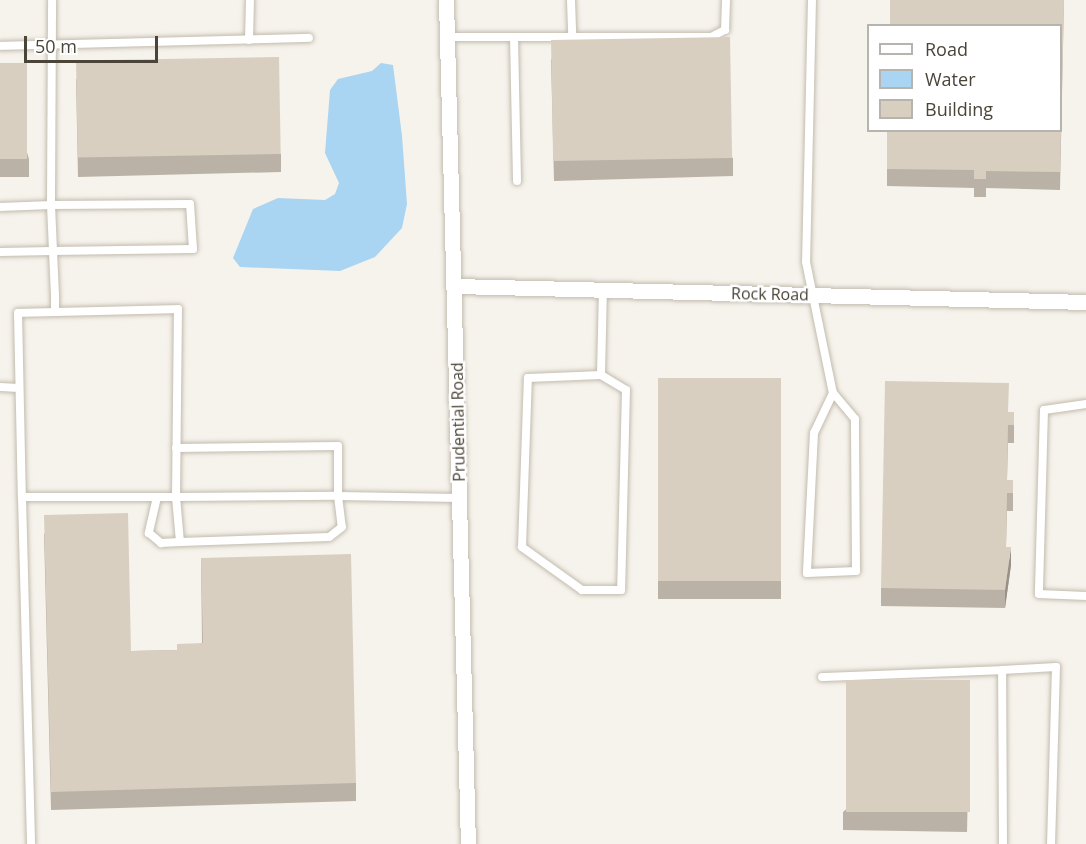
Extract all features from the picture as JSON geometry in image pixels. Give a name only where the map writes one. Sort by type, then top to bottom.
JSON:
[{"type":"street","name":"Prudential Road","points":[[446,0],[468,844]]},
{"type":"street","name":"Rock Road","points":[[455,286],[1086,302]]},
{"type":"lane","points":[[52,0],[51,205],[55,311]]},
{"type":"lane","points":[[249,40],[250,0]]},
{"type":"lane","points":[[571,0],[572,37]]},
{"type":"lane","points":[[447,37],[711,37],[725,30],[726,0]]},
{"type":"lane","points":[[812,0],[806,262],[833,393],[855,419],[856,572],[807,573],[814,433],[833,393]]},
{"type":"lane","points":[[514,37],[517,181]]},
{"type":"lane","points":[[0,46],[309,38]]},
{"type":"lane","points":[[0,207],[190,204],[193,249],[0,252]]},
{"type":"lane","points":[[601,375],[603,290]]},
{"type":"lane","points":[[31,844],[18,313],[178,309],[176,497],[180,542]]},
{"type":"lane","points":[[601,375],[626,390],[621,590],[582,590],[522,547],[528,378],[601,375]]},
{"type":"lane","points":[[0,387],[20,388]]},
{"type":"lane","points":[[1086,404],[1044,410],[1039,594],[1086,596]]},
{"type":"lane","points":[[157,497],[149,533],[161,543],[329,537],[342,527],[338,496],[338,446],[176,448]]},
{"type":"lane","points":[[22,497],[460,498]]},
{"type":"lane","points":[[822,677],[1056,667],[1051,844]]},
{"type":"lane","points":[[1002,670],[1003,844]]},
{"type":"water","points":[[381,63],[393,65],[402,136],[407,204],[402,228],[375,257],[340,271],[240,267],[233,258],[253,209],[278,198],[325,200],[335,194],[339,183],[325,153],[330,90],[338,79],[372,71]]},
{"type":"building","points":[[890,0],[1064,0],[1062,86],[1062,24],[890,24]]},
{"type":"building","points":[[730,37],[732,158],[553,161],[551,40]]},
{"type":"building","points":[[279,57],[281,154],[78,158],[76,61]]},
{"type":"building","points":[[0,63],[27,63],[27,159],[0,159]]},
{"type":"building","points":[[887,132],[1061,132],[1060,172],[986,171],[986,179],[974,179],[974,170],[887,169]]},
{"type":"building","points":[[658,378],[781,378],[781,581],[658,581]]},
{"type":"building","points":[[885,381],[1009,383],[1008,412],[1014,412],[1014,425],[1008,425],[1007,480],[1013,480],[1013,493],[1007,493],[1006,547],[1011,547],[1005,590],[881,588]]},
{"type":"building","points":[[128,513],[131,651],[177,650],[177,644],[203,643],[201,558],[351,554],[356,783],[51,792],[44,515]]},
{"type":"building","points":[[846,680],[970,680],[970,812],[846,812]]}]
